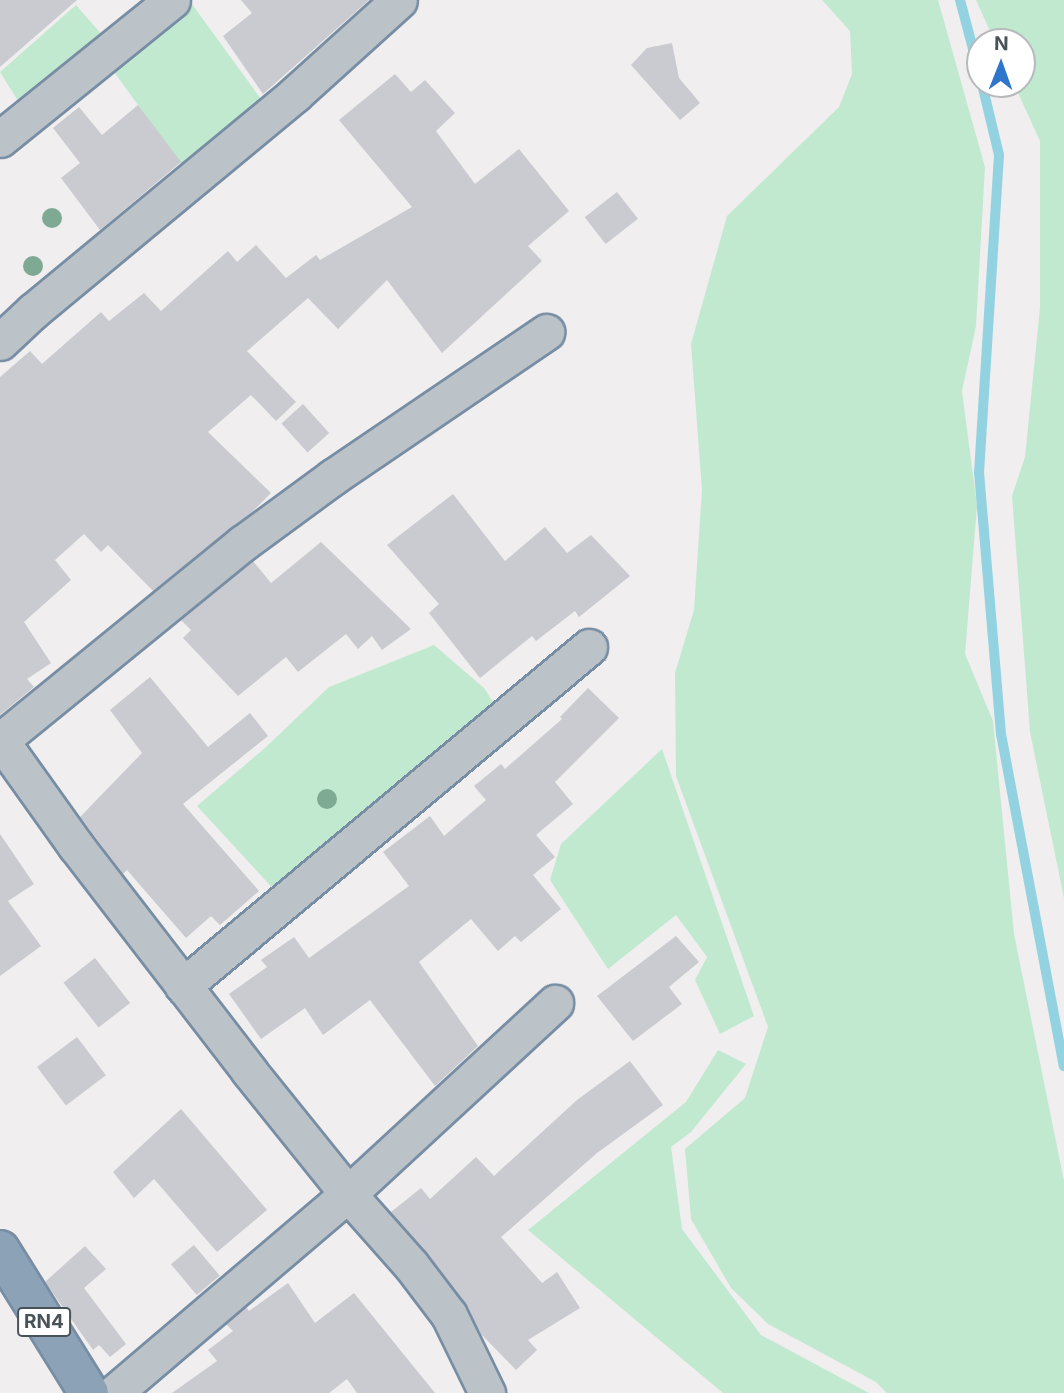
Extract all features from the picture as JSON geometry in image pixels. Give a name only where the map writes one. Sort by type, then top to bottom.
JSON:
[{"type":"highway","name":"RN4","points":[[0,1250],[89,1393]]},
{"type":"street","points":[[0,139],[172,0]]},
{"type":"street","points":[[0,342],[33,311],[295,94],[400,0]]},
{"type":"street","points":[[487,1393],[449,1315],[411,1265],[348,1194],[183,986],[0,741],[243,543],[333,477],[547,332]]},
{"type":"street","points":[[183,986],[589,647]]},
{"type":"street","points":[[114,1393],[348,1194],[555,1003]]},
{"type":"green space","points":[[189,0],[268,108],[184,169],[106,61]]},
{"type":"green space","points":[[822,0],[938,0],[985,167],[976,326],[962,391],[977,506],[965,654],[993,721],[1014,934],[1064,1181],[1064,1393],[887,1393],[876,1382],[768,1324],[731,1288],[691,1219],[685,1149],[745,1098],[768,1027],[676,776],[675,673],[694,610],[702,490],[691,344],[727,216],[839,107],[852,74],[850,31]]},
{"type":"green space","points":[[976,0],[1064,0],[1064,898],[1030,732],[1012,496],[1025,457],[1040,308],[1040,141],[1020,98],[1036,98],[1036,28],[989,28]]},
{"type":"green space","points":[[76,5],[110,44],[25,112],[0,72]]},
{"type":"green space","points":[[434,645],[484,688],[498,710],[278,894],[197,806],[266,747],[329,687]]},
{"type":"green space","points":[[662,749],[754,1016],[720,1034],[695,980],[707,957],[676,915],[608,969],[550,880],[561,844]]},
{"type":"green space","points":[[718,1050],[746,1064],[691,1132],[671,1147],[682,1229],[761,1335],[869,1393],[723,1393],[528,1230],[686,1102]]},
{"type":"building","points":[[0,0],[77,0],[0,67]]},
{"type":"building","points":[[241,0],[369,0],[263,94],[223,36],[252,13]]},
{"type":"building","points":[[672,43],[679,78],[700,103],[680,120],[631,65],[647,48]]},
{"type":"building","points":[[395,74],[411,92],[425,80],[455,113],[436,131],[475,184],[519,149],[569,211],[528,246],[542,261],[442,353],[387,280],[338,329],[308,298],[247,351],[296,402],[276,421],[251,395],[208,432],[271,493],[253,511],[153,591],[108,545],[101,552],[84,534],[55,560],[71,580],[24,622],[51,663],[27,679],[34,687],[0,715],[0,377],[30,351],[42,364],[101,312],[109,321],[144,293],[161,311],[228,251],[237,262],[256,245],[286,278],[316,255],[320,260],[412,207],[339,120]]},
{"type":"building","points":[[138,105],[181,162],[100,230],[61,178],[80,163],[53,128],[79,107],[102,135]]},
{"type":"building","points":[[617,192],[638,219],[606,244],[585,217]]},
{"type":"building","points":[[303,404],[329,433],[308,452],[281,423]]},
{"type":"building","points":[[453,494],[505,561],[545,527],[567,553],[591,535],[630,576],[579,617],[575,611],[536,641],[532,636],[480,678],[429,613],[439,604],[387,545]]},
{"type":"building","points":[[321,542],[411,629],[382,650],[372,636],[358,649],[346,634],[298,672],[286,657],[238,696],[183,638],[191,630],[181,620],[253,561],[271,583]]},
{"type":"building","points":[[150,677],[208,747],[250,713],[268,736],[183,804],[259,891],[220,925],[211,916],[186,938],[127,870],[123,874],[80,817],[142,753],[110,710]]},
{"type":"building","points":[[588,688],[619,718],[555,782],[573,804],[536,835],[555,857],[533,875],[561,909],[521,942],[515,936],[498,951],[471,919],[419,962],[478,1046],[435,1086],[370,1000],[323,1035],[305,1008],[261,1039],[229,994],[267,967],[261,960],[294,937],[309,958],[409,886],[383,852],[430,816],[444,836],[486,800],[474,786],[501,764],[505,769],[562,719],[560,717]]},
{"type":"building","points":[[0,834],[34,884],[8,901],[41,946],[0,976]]},
{"type":"building","points":[[676,936],[699,962],[669,987],[682,1004],[633,1041],[597,996]]},
{"type":"building","points":[[95,958],[130,1003],[99,1028],[63,983]]},
{"type":"building","points":[[77,1037],[106,1075],[66,1105],[37,1067]]},
{"type":"building","points":[[630,1061],[663,1105],[597,1153],[501,1237],[542,1283],[557,1272],[580,1308],[528,1340],[537,1350],[516,1370],[481,1334],[465,1303],[391,1212],[421,1188],[430,1199],[476,1157],[494,1176],[577,1100]]},
{"type":"building","points":[[181,1109],[267,1210],[217,1252],[154,1179],[134,1198],[113,1172]]},
{"type":"building","points":[[194,1245],[220,1276],[197,1295],[171,1264]]},
{"type":"building","points":[[85,1246],[106,1269],[84,1288],[126,1344],[110,1357],[99,1345],[93,1350],[45,1282]]},
{"type":"building","points":[[288,1283],[315,1323],[354,1293],[435,1393],[357,1393],[347,1379],[329,1393],[172,1393],[217,1361],[208,1350],[233,1331],[226,1324],[246,1307],[249,1311]]},
{"type":"waterway","points":[[960,0],[967,28]]},
{"type":"waterway","points":[[985,98],[999,155],[979,472],[1001,734],[1064,1066]]}]
